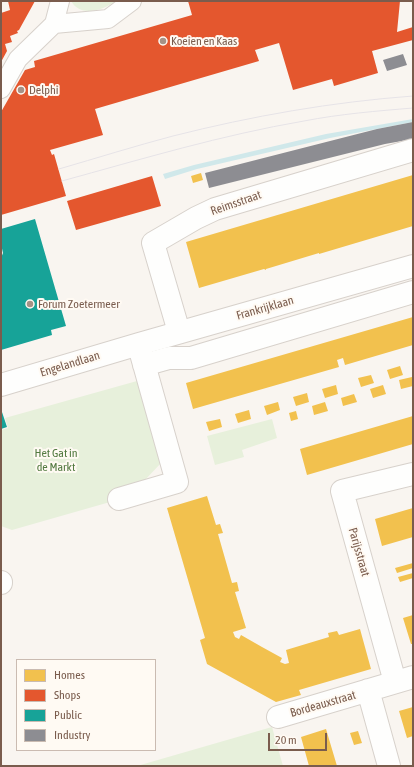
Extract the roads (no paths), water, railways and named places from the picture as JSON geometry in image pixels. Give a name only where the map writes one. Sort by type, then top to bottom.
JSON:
[{"type":"street","points":[[1,89],[18,59],[54,24],[60,1]]},
{"type":"street","points":[[54,24],[108,19],[132,1]]},
{"type":"street","name":"Reimsstraat","points":[[179,332],[153,243],[196,218],[215,209],[413,150]]},
{"type":"street","name":"Frankrijklaan","points":[[138,344],[413,266]]},
{"type":"street","points":[[144,365],[169,358],[191,358],[413,292]]},
{"type":"street","points":[[119,499],[177,482],[138,344]]},
{"type":"street","name":"Engelandlaan","points":[[1,385],[138,344]]},
{"type":"street","name":"Parijsstraat","points":[[404,680],[342,491],[413,474]]},
{"type":"street","name":"Bordeauxstraat","points":[[278,717],[404,680]]},
{"type":"street","name":"Bordeauxstraat","points":[[368,690],[389,766]]},
{"type":"water","points":[[413,119],[413,122],[330,138],[197,169],[165,179],[163,174],[194,165],[326,134]]},
{"type":"tram line","points":[[59,169],[159,140],[232,122],[322,106],[413,96]]},
{"type":"tram line","points":[[62,181],[243,133],[345,115],[413,108]]},
{"type":"place","name":"Koeien en Kaas","points":[[163,41]]},
{"type":"place","name":"Delphi","points":[[21,90]]},
{"type":"place","name":"Forum Zoetermeer","points":[[30,304]]},
{"type":"park label","name":"Het Gat in de Markt","points":[[56,460]]}]
